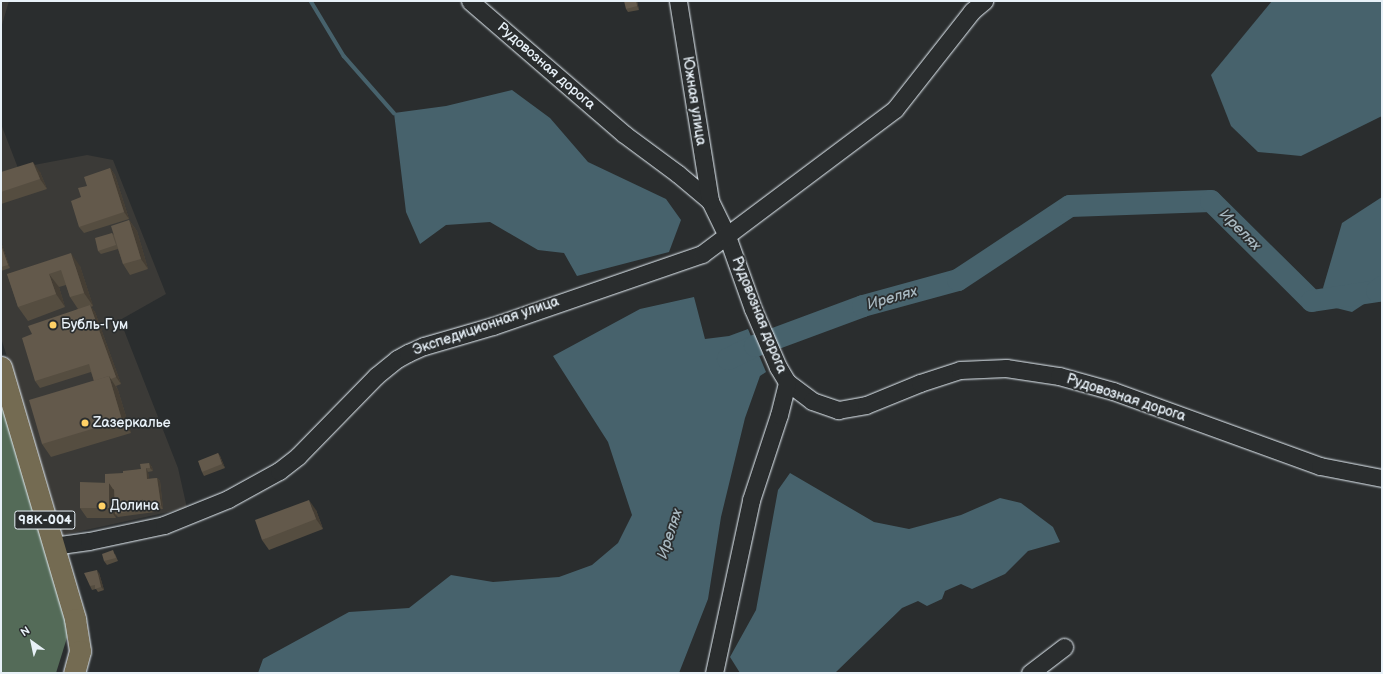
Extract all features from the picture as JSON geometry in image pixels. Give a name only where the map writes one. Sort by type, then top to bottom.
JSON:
[{"type":"main road","name":"98К-004","points":[[1,367],[76,625],[80,651],[74,673]]},
{"type":"street","name":"Рудовозная дорога","points":[[470,1],[624,134],[678,174],[710,201],[727,236],[778,367],[787,382],[812,401],[838,410],[866,405],[920,382],[960,370],[1006,368],[1059,376],[1113,390],[1320,466],[1382,478]]},
{"type":"street","name":"Южная улица","points":[[678,1],[710,201]]},
{"type":"street","name":"Экспедиционная улица","points":[[53,546],[89,541],[164,525],[228,499],[278,471],[298,456],[376,376],[397,359],[408,353],[424,346],[493,326],[702,254],[895,109],[972,11],[984,1]]},
{"type":"street","points":[[714,673],[751,500],[779,415],[787,382]]},
{"type":"street","points":[[1030,673],[1064,647]]},
{"type":"shaded area","points":[[1,1],[9,1],[1,28]]},
{"type":"shaded area","points":[[1,124],[18,168],[87,155],[113,160],[166,294],[120,320],[178,468],[187,508],[63,535],[1,338]]},
{"type":"green space","points":[[1,393],[70,628],[56,673],[1,673]]},
{"type":"water","points":[[1272,1],[1382,1],[1382,116],[1301,156],[1258,152],[1231,126],[1211,75]]},
{"type":"water","points":[[512,90],[550,118],[588,162],[666,199],[681,220],[669,252],[577,276],[564,253],[538,250],[490,222],[446,225],[420,244],[406,212],[394,113],[446,106]]},
{"type":"water","points":[[1382,197],[1382,292],[1352,312],[1336,308],[1323,288],[1342,223]]},
{"type":"water","points":[[694,297],[705,339],[729,336],[748,329],[766,372],[760,376],[745,418],[721,517],[708,599],[679,673],[258,673],[263,659],[349,612],[409,608],[451,575],[493,582],[559,577],[592,565],[618,543],[632,515],[608,442],[553,356],[640,309]]},
{"type":"water","points":[[790,473],[874,522],[909,529],[961,515],[1000,498],[1021,503],[1053,527],[1060,542],[1028,551],[1005,574],[972,589],[961,584],[945,591],[942,599],[927,606],[918,601],[902,608],[835,673],[740,673],[730,657],[756,610],[778,490]]},
{"type":"building","points":[[624,1],[636,1],[637,6],[626,9]]},
{"type":"building","points":[[33,162],[40,179],[1,192],[1,172]]},
{"type":"building","points":[[110,168],[124,212],[79,227],[71,201],[81,197],[78,188],[87,186],[84,177]]},
{"type":"building","points":[[129,220],[141,259],[123,264],[111,226]]},
{"type":"building","points":[[112,233],[116,245],[98,251],[95,238]]},
{"type":"building","points":[[1,245],[8,265],[1,267]]},
{"type":"building","points":[[71,253],[84,293],[70,297],[61,270],[49,274],[56,294],[18,307],[7,274]]},
{"type":"building","points":[[90,305],[116,377],[111,379],[109,376],[94,381],[89,364],[35,381],[22,338],[32,334],[28,326]]},
{"type":"building","name":"Zазеркалье","points":[[109,376],[122,420],[42,444],[29,400]]},
{"type":"building","points":[[218,453],[222,464],[202,472],[198,461]]},
{"type":"building","points":[[149,463],[150,468],[146,468],[147,479],[157,478],[161,505],[152,506],[152,508],[115,514],[114,489],[109,483],[105,483],[105,474],[123,473],[123,471],[141,469],[140,464]]},
{"type":"building","points":[[80,482],[109,483],[109,508],[80,508]]},
{"type":"building","points":[[309,500],[316,519],[262,540],[255,520]]},
{"type":"building","points":[[113,550],[116,558],[104,561],[102,554]]},
{"type":"building","points":[[97,570],[101,587],[95,589],[95,585],[90,586],[84,573]]},
{"type":"waterway","points":[[311,1],[344,56],[394,113]]},
{"type":"waterway","name":"Ирелях","points":[[728,359],[755,346],[863,306],[958,280],[1070,206],[1211,201],[1312,301],[1377,291],[1382,287]]},
{"type":"place","name":"Бубль-Гум","points":[[53,325]]},
{"type":"place","name":"Zазеркалье","points":[[85,423]]},
{"type":"place","name":"Долина","points":[[102,506]]}]
